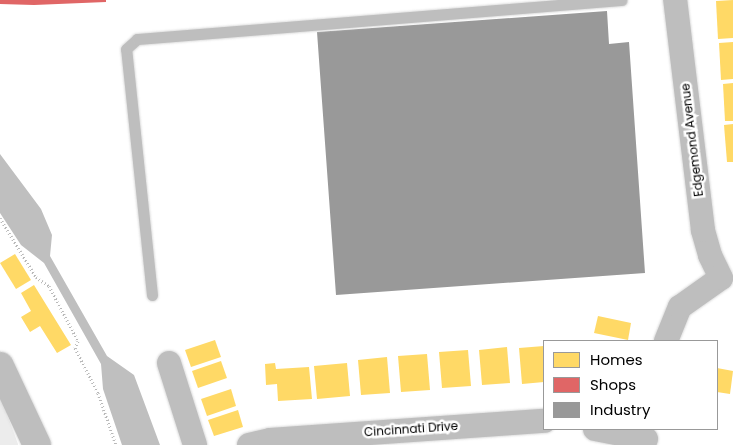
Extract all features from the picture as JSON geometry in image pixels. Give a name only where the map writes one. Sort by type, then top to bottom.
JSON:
[{"type":"highway","points":[[0,366],[37,445]]},
{"type":"street","name":"Edgemond Avenue","points":[[666,340],[680,307],[721,278],[710,256],[703,230],[675,0]]},
{"type":"street","points":[[169,363],[195,445]]},
{"type":"street","name":"Cincinnati Drive","points":[[249,445],[270,440],[543,421]]},
{"type":"street","points":[[601,430],[647,438]]},
{"type":"lane","points":[[152,295],[126,49],[137,39],[621,0]]},
{"type":"path","points":[[0,218],[36,278],[49,286],[78,341],[75,348],[98,393],[116,445]]},
{"type":"shaded area","points":[[0,154],[41,209],[52,235],[50,256],[107,356],[134,375],[160,445],[122,445],[103,389],[101,364],[44,263],[21,245],[0,213]]},
{"type":"shaded area","points":[[0,395],[18,444],[18,445],[0,445]]},
{"type":"building: Homes","points":[[733,0],[733,38],[718,39],[716,1]]},
{"type":"building: Homes","points":[[733,42],[733,79],[721,80],[719,43]]},
{"type":"building: Homes","points":[[733,83],[733,121],[725,121],[723,84]]},
{"type":"building: Homes","points":[[733,124],[733,162],[727,162],[724,125]]},
{"type":"building: Homes","points":[[15,254],[31,280],[16,289],[0,263]]},
{"type":"building: Homes","points":[[34,285],[71,345],[57,353],[40,326],[30,332],[21,317],[31,311],[21,293]]},
{"type":"building: Homes","points":[[598,316],[631,323],[628,340],[594,333]]},
{"type":"building: Homes","points":[[215,340],[221,357],[191,367],[185,350]]},
{"type":"building: Homes","points":[[543,346],[543,382],[522,384],[519,348]]},
{"type":"building: Homes","points":[[507,347],[510,383],[482,385],[479,350]]},
{"type":"building: Homes","points":[[468,350],[471,386],[442,388],[439,352]]},
{"type":"building: Homes","points":[[427,354],[430,390],[401,392],[398,356]]},
{"type":"building: Homes","points":[[387,357],[390,393],[361,395],[358,360]]},
{"type":"building: Homes","points":[[221,361],[227,378],[198,388],[192,371]]},
{"type":"building: Homes","points":[[275,363],[276,369],[309,367],[312,399],[278,401],[277,384],[266,385],[265,364]]},
{"type":"building: Homes","points":[[347,363],[350,396],[317,399],[314,366]]},
{"type":"building: Homes","points":[[718,368],[733,371],[730,394],[718,392]]},
{"type":"building: Homes","points":[[231,389],[236,406],[207,416],[201,399]]},
{"type":"building: Homes","points":[[238,410],[243,427],[214,436],[208,420]]},
{"type":"building: Shops","points":[[0,0],[106,0],[106,2],[34,5],[0,4]]},
{"type":"building: Industry","points":[[607,11],[609,44],[629,42],[645,273],[336,295],[317,32]]}]
